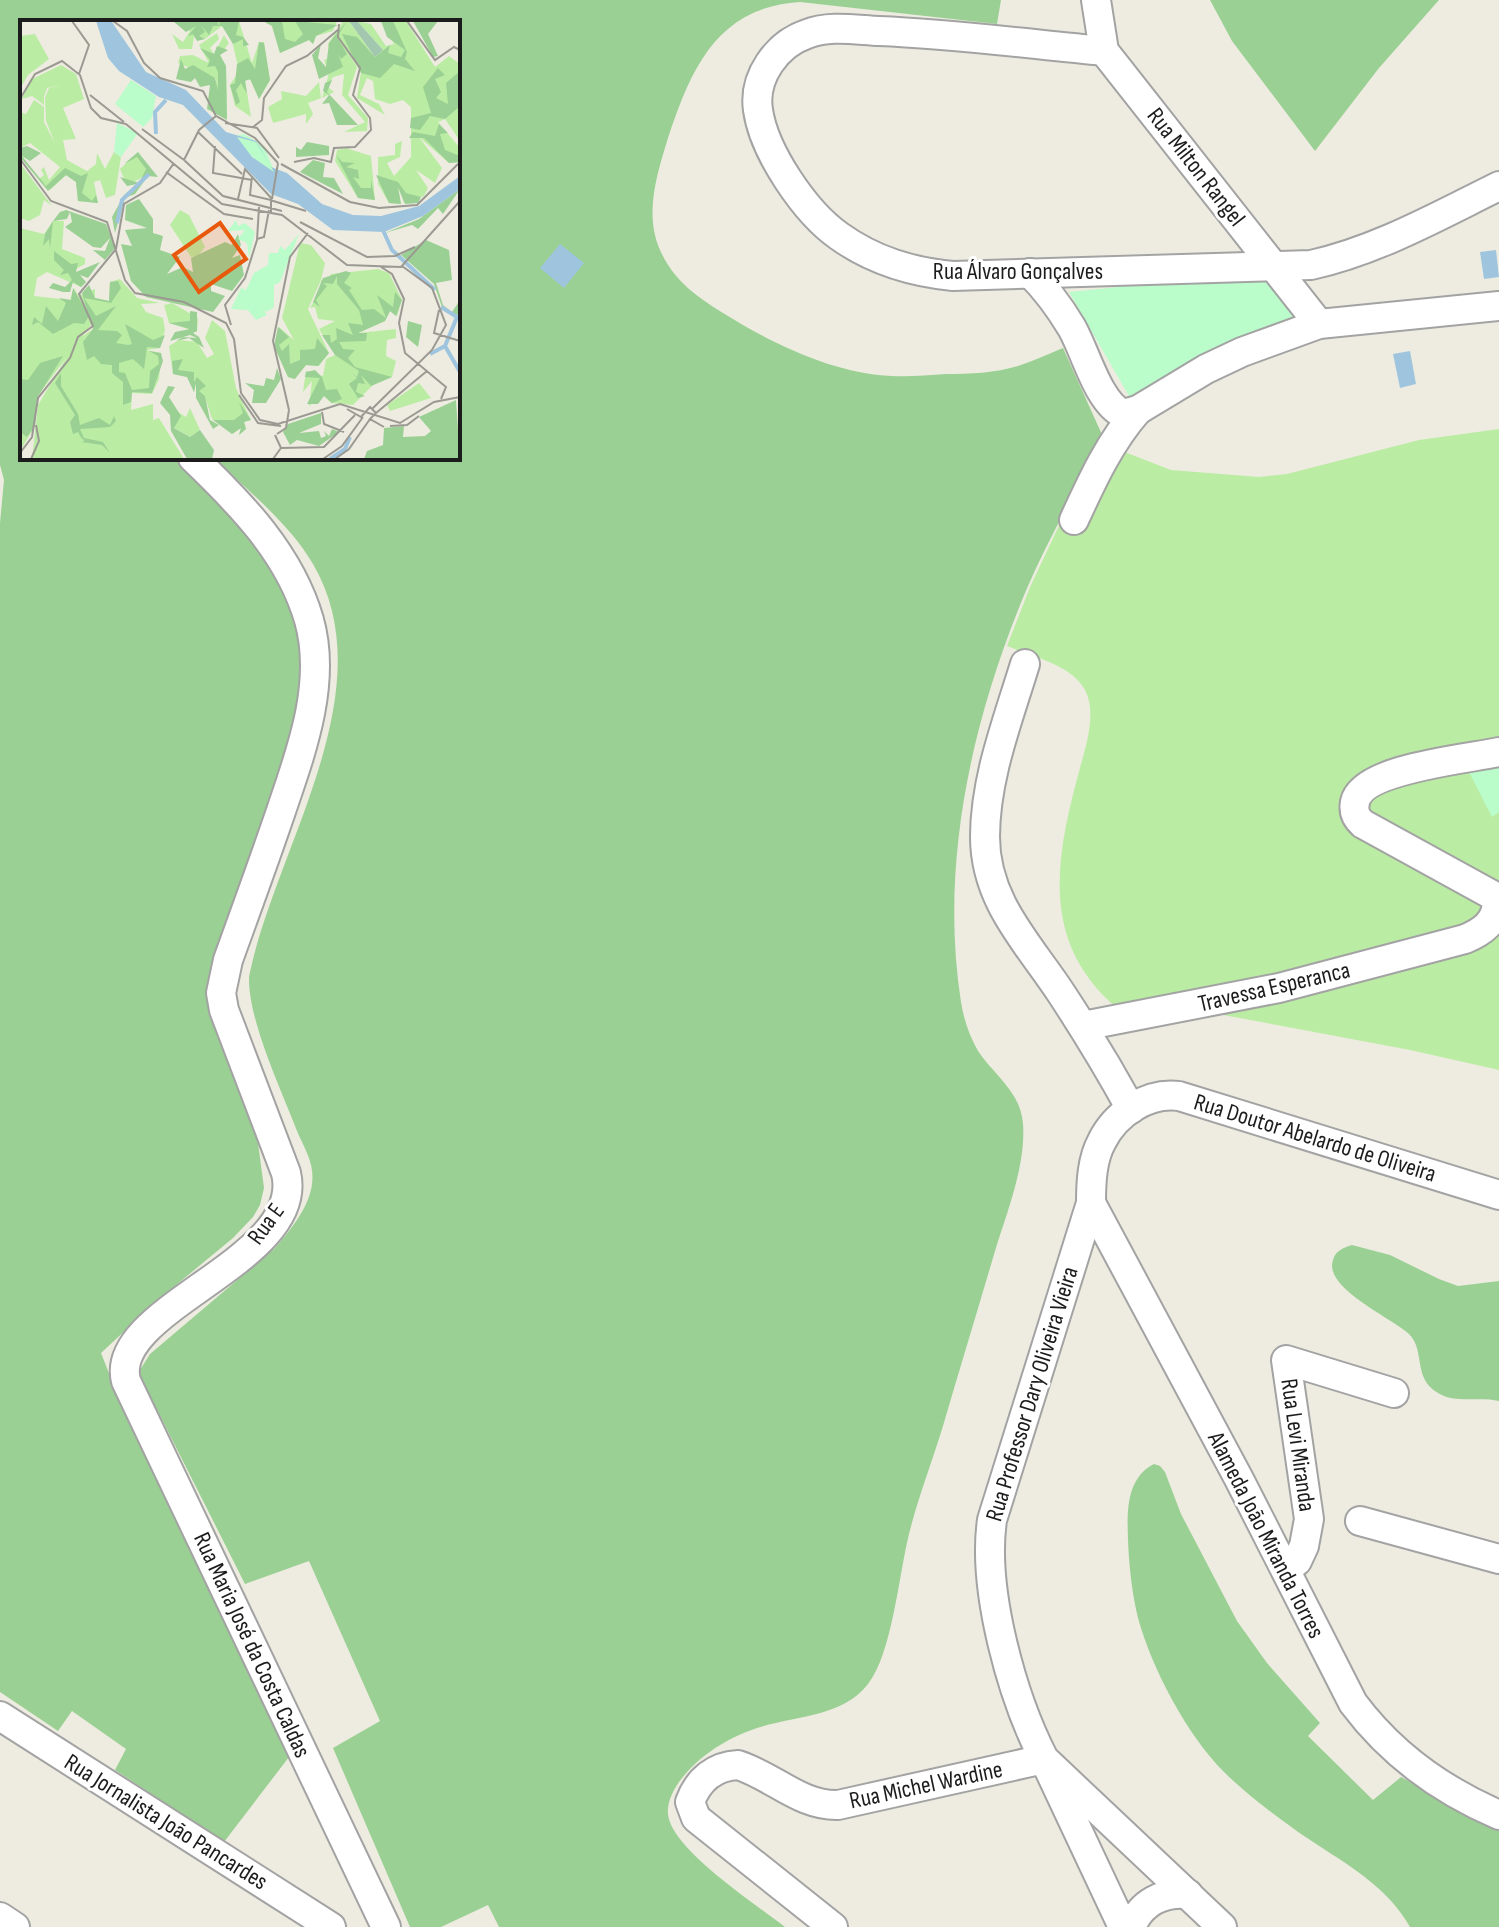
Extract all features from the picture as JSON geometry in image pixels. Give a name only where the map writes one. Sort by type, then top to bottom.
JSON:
[{"type":"street","name":"Rua Milton Rangel","points":[[1096,0],[1104,51],[1319,324]]},
{"type":"street","name":"Rua Álvaro Gonçalves","points":[[1104,51],[902,32],[818,30],[792,40],[773,58],[761,80],[758,113],[775,155],[801,197],[838,235],[882,261],[927,274],[953,276],[1311,265],[1342,258],[1385,242],[1499,186]]},
{"type":"street","points":[[1030,273],[1058,305],[1074,331],[1108,404],[1123,414],[1138,410],[1230,358],[1319,324],[1499,306]]},
{"type":"street","points":[[1074,520],[1108,450],[1138,410]]},
{"type":"street","name":"Rua E","points":[[124,1362],[130,1347],[148,1327],[252,1246],[278,1216],[286,1199],[288,1183],[224,1010],[221,993],[228,960],[305,738],[313,685],[314,644],[309,618],[276,552],[251,515],[195,460]]},
{"type":"street","points":[[1025,664],[991,777],[985,837],[987,863],[993,887],[1006,916],[1083,1026],[1131,1109]]},
{"type":"street","name":"Travessa Esperanca","points":[[1083,1026],[1279,988],[1465,939],[1484,929],[1497,907],[1496,899],[1363,824],[1356,816],[1355,800],[1367,784],[1392,773],[1499,752]]},
{"type":"street","name":"Rua Doutor Abelardo de Oliveira","points":[[1131,1109],[1157,1097],[1179,1096],[1499,1195]]},
{"type":"street","name":"Rua Professor Dary Oliveira Vieira","points":[[1131,1109],[1109,1129],[1101,1142],[1091,1184],[1091,1203],[1000,1494],[989,1539],[993,1591],[1018,1697],[1029,1730],[1044,1759],[1222,1927]]},
{"type":"street","name":"Alameda João Miranda Torres","points":[[1091,1203],[1286,1570],[1342,1685],[1365,1718],[1420,1771],[1456,1794],[1499,1815]]},
{"type":"street","name":"Rua Levi Miranda","points":[[1286,1570],[1297,1561],[1304,1546],[1309,1519],[1286,1360],[1394,1393]]},
{"type":"street","name":"Rua Maria José da Costa Caldas","points":[[124,1362],[126,1381],[386,1927]]},
{"type":"street","points":[[1360,1521],[1499,1559]]},
{"type":"street","name":"Rua Jornalista João Pancardes","points":[[0,1716],[331,1927]]},
{"type":"street","points":[[1044,1759],[1123,1927]]},
{"type":"street","name":"Rua Michel Wardine","points":[[833,1927],[696,1818],[690,1802],[699,1784],[708,1776],[726,1766],[738,1765],[804,1799],[838,1805],[1044,1759]]},
{"type":"street","points":[[1131,1927],[1137,1915],[1153,1901],[1168,1894],[1188,1894]]},
{"type":"street","points":[[0,1917],[15,1927]]},
{"type":"green space","points":[[0,0],[1001,0],[997,24],[800,2],[771,6],[748,16],[728,29],[698,66],[668,138],[654,194],[655,236],[666,262],[682,282],[701,298],[751,329],[789,349],[830,364],[892,376],[1000,370],[1063,348],[1104,439],[1064,512],[1008,635],[977,737],[966,790],[954,896],[955,949],[961,1002],[967,1027],[978,1051],[1017,1102],[1023,1124],[1022,1156],[913,1520],[883,1654],[868,1684],[845,1703],[817,1714],[757,1728],[714,1749],[679,1782],[668,1805],[673,1828],[683,1843],[717,1875],[785,1927],[499,1927],[488,1905],[441,1927],[410,1927],[333,1748],[380,1721],[309,1561],[245,1584],[141,1378],[140,1370],[150,1354],[275,1248],[289,1232],[307,1203],[312,1182],[308,1156],[260,1034],[249,977],[262,928],[318,770],[332,717],[338,664],[333,613],[313,564],[303,549],[267,508],[216,460],[460,460],[460,20],[20,20],[20,460],[179,460],[230,512],[259,549],[291,604],[306,649],[298,723],[219,961],[254,1113],[264,1188],[260,1205],[233,1238],[158,1300],[101,1353],[122,1406],[224,1612],[289,1757],[224,1842],[115,1770],[126,1749],[72,1711],[58,1731],[0,1692],[0,523],[4,480],[0,465]]},
{"type":"green space","points":[[1210,0],[1439,0],[1379,68],[1315,151],[1232,41]]},
{"type":"green space","points":[[1265,272],[1293,317],[1133,403],[1069,292]]},
{"type":"green space","points":[[1499,429],[1499,1070],[1202,1011],[1118,1009],[1092,983],[1075,955],[1064,927],[1060,896],[1060,865],[1065,833],[1089,729],[1088,699],[1079,681],[1071,674],[1050,662],[1007,646],[1030,587],[1064,515],[1122,451],[1171,470],[1259,477],[1287,474],[1419,440]]},
{"type":"green space","points":[[1499,761],[1499,812],[1492,817],[1468,770]]},
{"type":"green space","points":[[1352,1245],[1390,1255],[1458,1286],[1499,1281],[1499,1401],[1452,1398],[1430,1387],[1409,1334],[1361,1302],[1338,1281],[1333,1271],[1334,1257],[1343,1248]]},
{"type":"green space","points":[[1154,1464],[1165,1472],[1181,1514],[1237,1621],[1267,1663],[1320,1723],[1308,1736],[1373,1800],[1401,1777],[1499,1825],[1499,1927],[1410,1927],[1399,1910],[1372,1882],[1248,1794],[1197,1740],[1172,1700],[1152,1658],[1132,1589],[1128,1507],[1138,1478]]},
{"type":"water","points":[[560,244],[584,263],[564,288],[540,268]]},
{"type":"water","points":[[1496,250],[1499,277],[1484,279],[1480,252]]},
{"type":"water","points":[[1410,351],[1416,384],[1400,388],[1393,354]]}]
